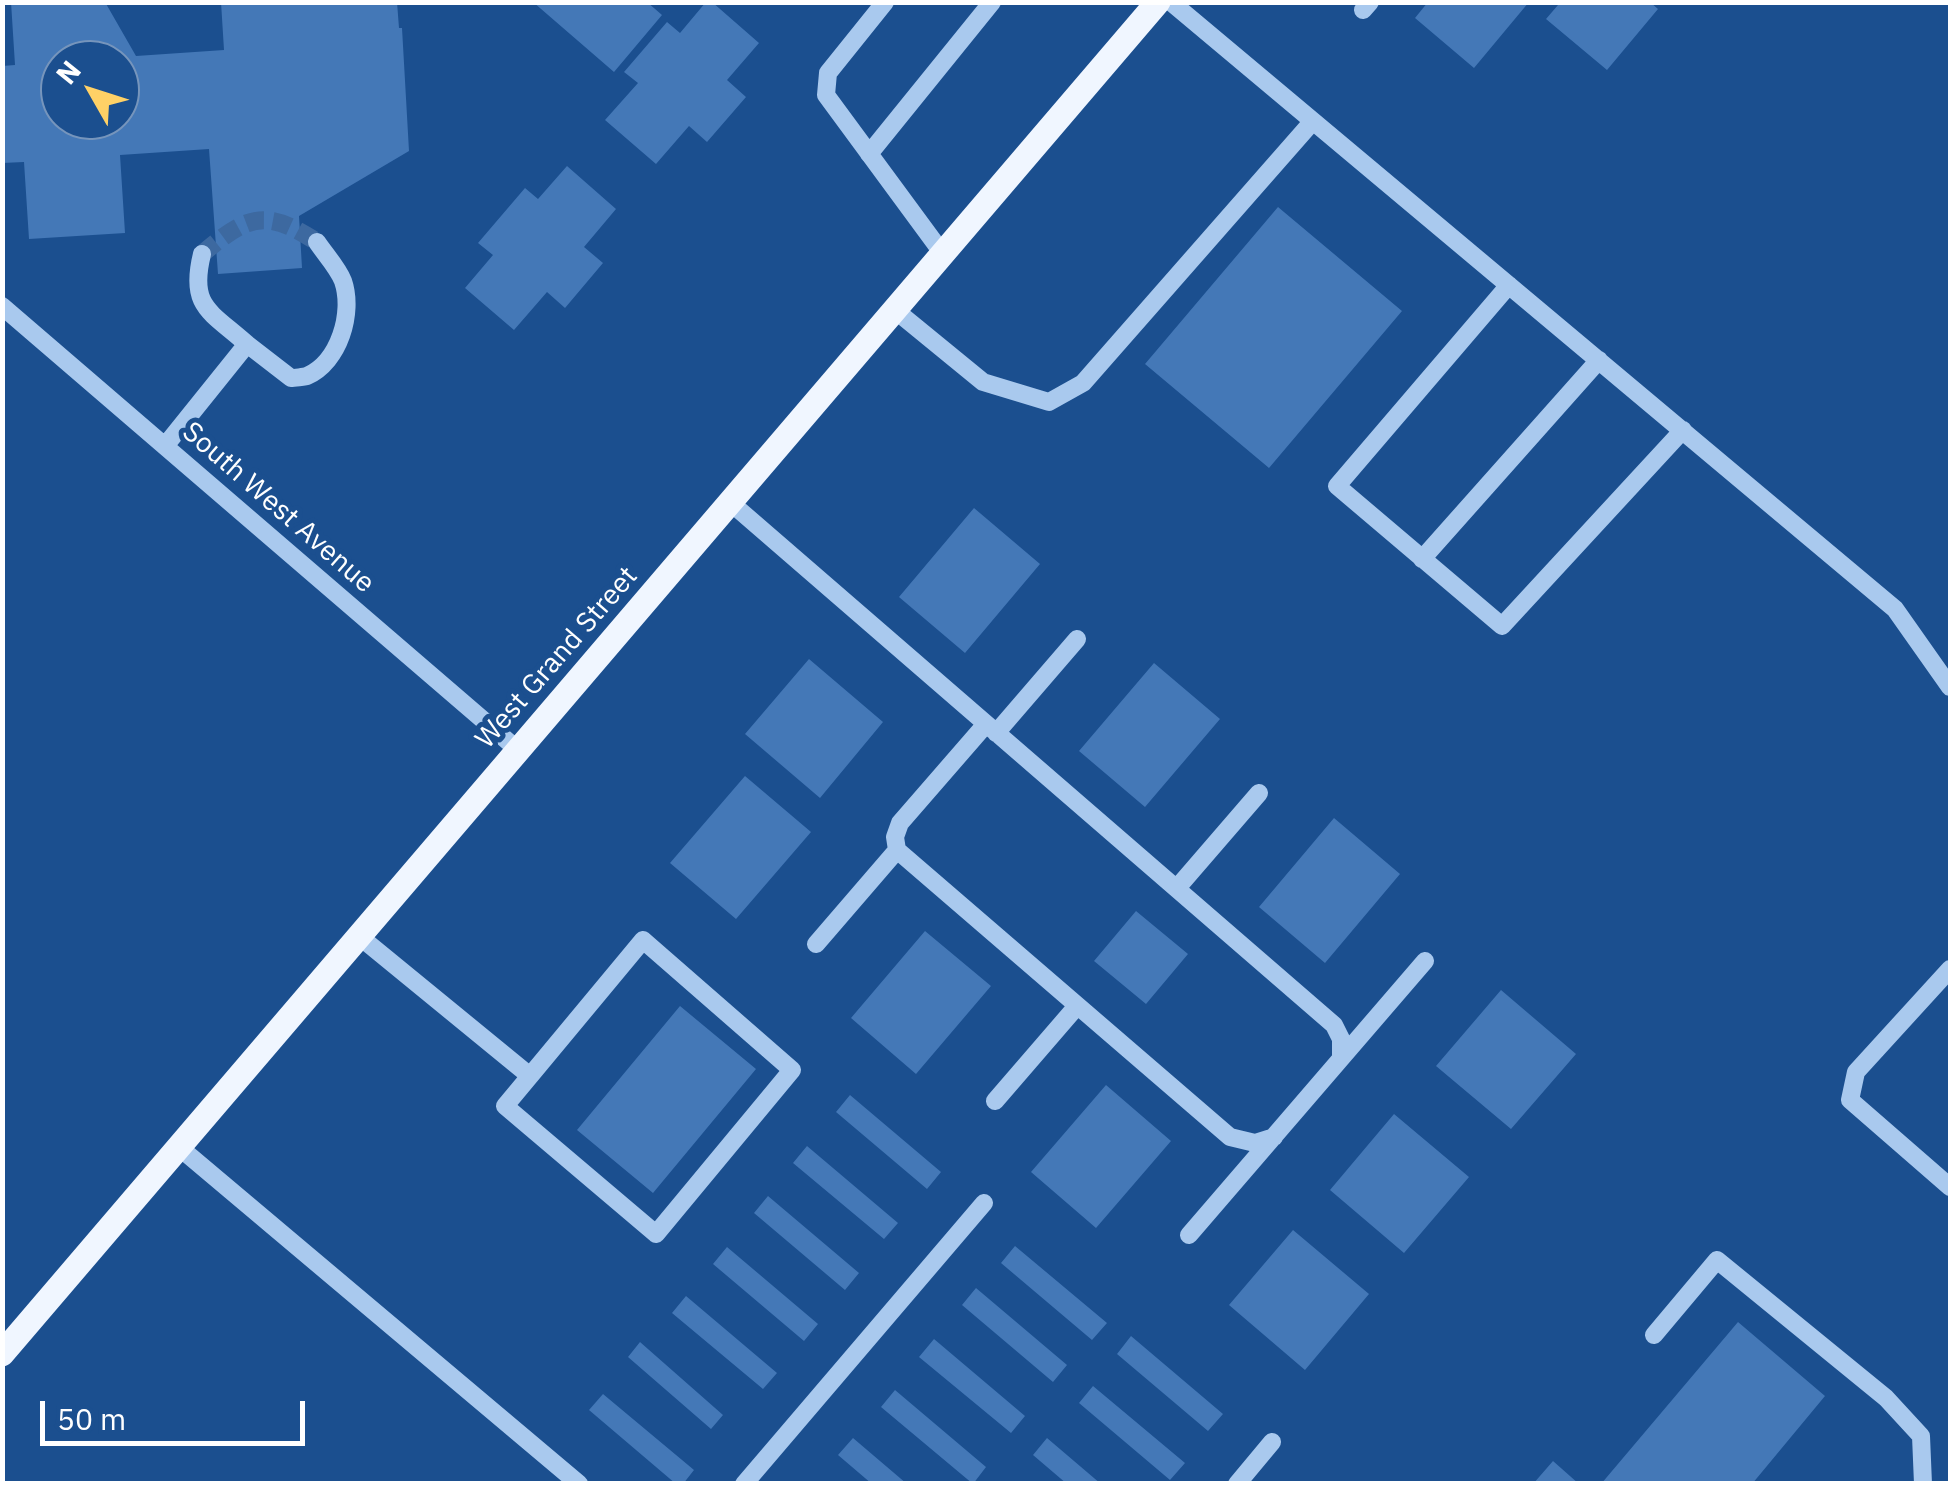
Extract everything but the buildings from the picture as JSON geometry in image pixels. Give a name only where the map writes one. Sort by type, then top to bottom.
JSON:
[{"type":"main road","name":"West Grand Street","points":[[2,1354],[1159,3]]},
{"type":"street","points":[[885,2],[828,73],[826,95],[944,254]]},
{"type":"street","points":[[869,154],[992,2]]},
{"type":"street","points":[[1159,3],[1313,121],[1896,608],[1950,687]]},
{"type":"street","points":[[895,310],[983,382],[1048,402],[1083,383],[1313,121]]},
{"type":"street","points":[[202,254],[196,277],[200,302],[291,378],[306,377],[328,360],[342,335],[348,305],[342,280],[317,242]]},
{"type":"street","points":[[1508,285],[1337,486],[1502,626],[1683,430]]},
{"type":"street","name":"South West Avenue","points":[[2,306],[518,750]]},
{"type":"street","points":[[164,446],[247,344]]},
{"type":"street","points":[[1422,559],[1599,360]]},
{"type":"street","points":[[730,502],[1334,1024],[1341,1039],[1341,1058]]},
{"type":"street","points":[[1077,639],[900,824],[895,838],[897,850],[1230,1137],[1255,1143],[1274,1137]]},
{"type":"street","points":[[1177,888],[1259,793]]},
{"type":"street","points":[[816,944],[897,850]]},
{"type":"street","points":[[359,936],[530,1076]]},
{"type":"street","points":[[643,940],[792,1070],[656,1234],[504,1106],[530,1076],[643,940]]},
{"type":"street","points":[[1189,1236],[1426,961]]},
{"type":"street","points":[[1950,969],[1856,1072],[1850,1100],[1950,1187]]},
{"type":"street","points":[[994,1101],[1077,1006]]},
{"type":"street","points":[[179,1147],[579,1484]]},
{"type":"street","points":[[744,1484],[984,1203]]},
{"type":"street","points":[[1654,1335],[1717,1260],[1886,1398],[1921,1436],[1922,1484]]},
{"type":"street","points":[[1237,1484],[1272,1442]]},
{"type":"tunnel","points":[[202,254],[232,231],[257,221],[284,224],[317,242]]}]
